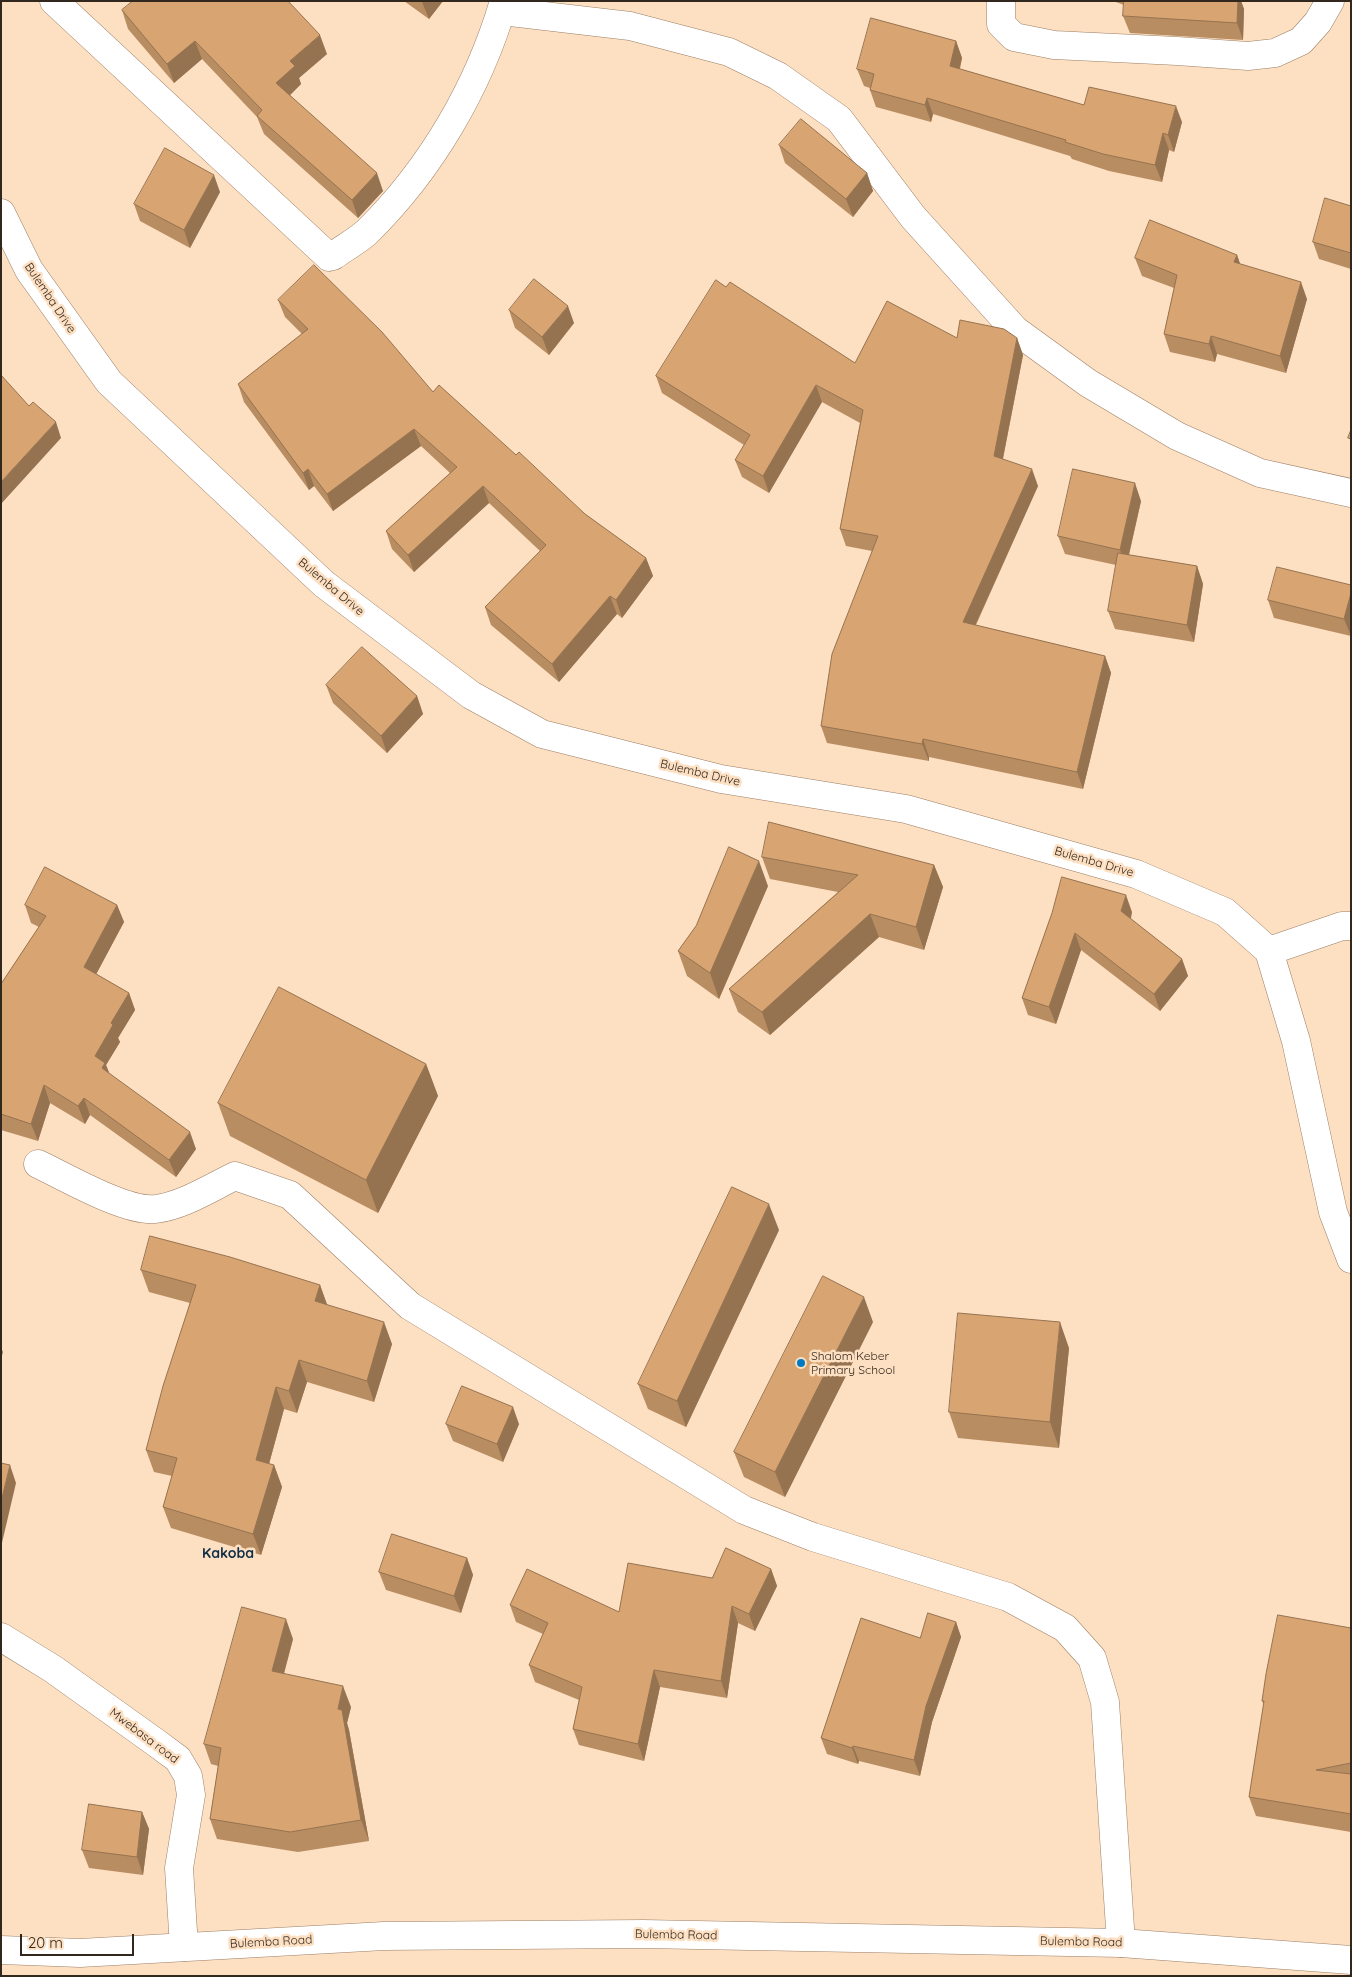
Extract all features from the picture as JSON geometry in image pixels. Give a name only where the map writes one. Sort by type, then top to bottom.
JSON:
[{"type":"street","points":[[54,1],[329,258],[366,233],[421,170],[443,137],[471,87],[503,6],[630,26],[729,52],[778,76],[839,119],[912,217],[1015,330],[1088,384],[1177,436],[1260,473],[1351,493]]},
{"type":"street","points":[[1001,1],[1002,24],[1014,37],[1054,45],[1248,56],[1275,53],[1301,41],[1318,22],[1330,1]]},
{"type":"street","name":"Bulemba Drive","points":[[1,213],[29,270],[109,382],[324,584],[470,695],[542,734],[721,779],[906,809],[1136,874],[1225,912],[1269,951]]},
{"type":"street","points":[[1351,926],[1342,926],[1269,951],[1296,1041],[1333,1212],[1351,1259]]},
{"type":"street","points":[[38,1164],[121,1204],[155,1209],[185,1200],[234,1176],[290,1195],[410,1306],[744,1510],[813,1537],[1008,1597],[1066,1628],[1092,1658],[1105,1702],[1121,1943]]},
{"type":"street","name":"Mwebasa road","points":[[1,1637],[53,1669],[178,1759],[188,1776],[191,1795],[179,1868],[184,1947]]},
{"type":"street","name":"Bulemba Road","points":[[1,1950],[80,1952],[384,1936],[643,1934],[1121,1943],[1351,1960]]},
{"type":"building","points":[[133,1],[288,1],[320,35],[290,61],[295,66],[276,83],[377,173],[352,200],[257,116],[262,110],[195,41],[167,64],[122,10]]},
{"type":"building","points":[[1124,1],[1238,1],[1237,23],[1123,16]]},
{"type":"building","points":[[871,18],[956,41],[950,66],[1084,105],[1089,87],[1176,106],[1168,135],[1163,133],[1155,165],[1103,154],[1065,142],[1066,140],[927,98],[925,105],[870,90],[874,74],[857,69]]},
{"type":"building","points":[[801,119],[867,173],[846,199],[779,145]]},
{"type":"building","points":[[165,148],[214,175],[184,230],[134,204]]},
{"type":"building","points":[[1325,198],[1351,206],[1351,253],[1313,242]]},
{"type":"building","points":[[1150,220],[1237,255],[1234,262],[1301,282],[1280,356],[1211,336],[1209,344],[1164,334],[1177,275],[1135,258]]},
{"type":"building","points":[[314,265],[382,332],[433,392],[439,385],[516,455],[519,452],[585,514],[646,558],[616,600],[610,596],[552,664],[485,607],[546,545],[483,486],[408,555],[386,531],[457,467],[414,429],[327,494],[308,469],[303,473],[238,384],[308,329],[278,300]]},
{"type":"building","points":[[534,279],[568,306],[542,337],[509,310]]},
{"type":"building","points":[[716,280],[726,287],[730,282],[855,363],[887,301],[957,338],[960,320],[1004,329],[1017,338],[994,456],[1032,469],[963,622],[1105,656],[1077,772],[923,739],[922,744],[821,726],[832,654],[878,536],[840,529],[863,410],[816,385],[763,476],[735,460],[750,435],[656,376]]},
{"type":"building","points":[[1,375],[29,406],[33,402],[56,422],[1,482]]},
{"type":"building","points":[[1073,469],[1135,483],[1120,550],[1058,536]]},
{"type":"building","points":[[1118,553],[1197,566],[1187,625],[1108,611]]},
{"type":"building","points":[[1277,567],[1351,585],[1351,593],[1344,619],[1268,600]]},
{"type":"building","points":[[362,647],[417,696],[381,736],[326,685]]},
{"type":"building","points":[[769,822],[934,865],[916,927],[870,914],[762,1012],[729,989],[858,875],[762,857]]},
{"type":"building","points":[[729,847],[759,861],[710,973],[678,951],[696,926]]},
{"type":"building","points":[[45,867],[117,905],[84,967],[129,993],[111,1023],[113,1025],[95,1056],[105,1063],[102,1068],[190,1132],[169,1160],[84,1098],[78,1106],[44,1085],[31,1124],[1,1114],[1,984],[46,916],[25,905]]},
{"type":"building","points":[[1062,877],[1126,895],[1121,911],[1182,959],[1154,994],[1075,933],[1049,1007],[1022,998],[1052,913]]},
{"type":"building","points":[[279,987],[426,1064],[366,1180],[218,1103]]},
{"type":"building","points":[[732,1187],[769,1204],[677,1401],[638,1384]]},
{"type":"building","points":[[150,1236],[230,1257],[320,1285],[315,1301],[384,1322],[367,1381],[299,1360],[289,1391],[276,1387],[256,1460],[274,1465],[253,1534],[163,1507],[177,1458],[146,1450],[163,1386],[196,1285],[141,1270]]},
{"type":"building","points":[[823,1276],[864,1297],[775,1472],[734,1452]]},
{"type":"building","points":[[958,1313],[1060,1322],[1050,1422],[949,1412]]},
{"type":"building","points":[[462,1386],[513,1407],[497,1444],[446,1424]]},
{"type":"building","points":[[1,1463],[10,1465],[1,1502]]},
{"type":"building","points":[[392,1534],[467,1558],[454,1596],[379,1572]]},
{"type":"building","points":[[726,1548],[771,1569],[749,1614],[732,1606],[721,1681],[654,1670],[638,1744],[573,1729],[582,1687],[529,1665],[548,1623],[510,1605],[527,1569],[619,1612],[628,1563],[712,1578]]},
{"type":"building","points":[[242,1607],[286,1619],[272,1671],[343,1686],[338,1709],[342,1710],[361,1820],[290,1832],[210,1819],[221,1748],[204,1744]]},
{"type":"building","points":[[928,1613],[956,1622],[926,1706],[914,1760],[853,1746],[852,1748],[821,1738],[861,1618],[920,1638]]},
{"type":"building","points":[[1278,1615],[1351,1628],[1351,1763],[1316,1770],[1351,1774],[1351,1814],[1249,1797],[1264,1701],[1262,1701],[1266,1674]]},
{"type":"building","points":[[89,1804],[142,1812],[137,1857],[82,1850]]},
{"type":"place","name":"Shalom Keber Primary School","points":[[801,1363]]},
{"type":"district","name":"Kakoba","points":[[228,1554]]}]
